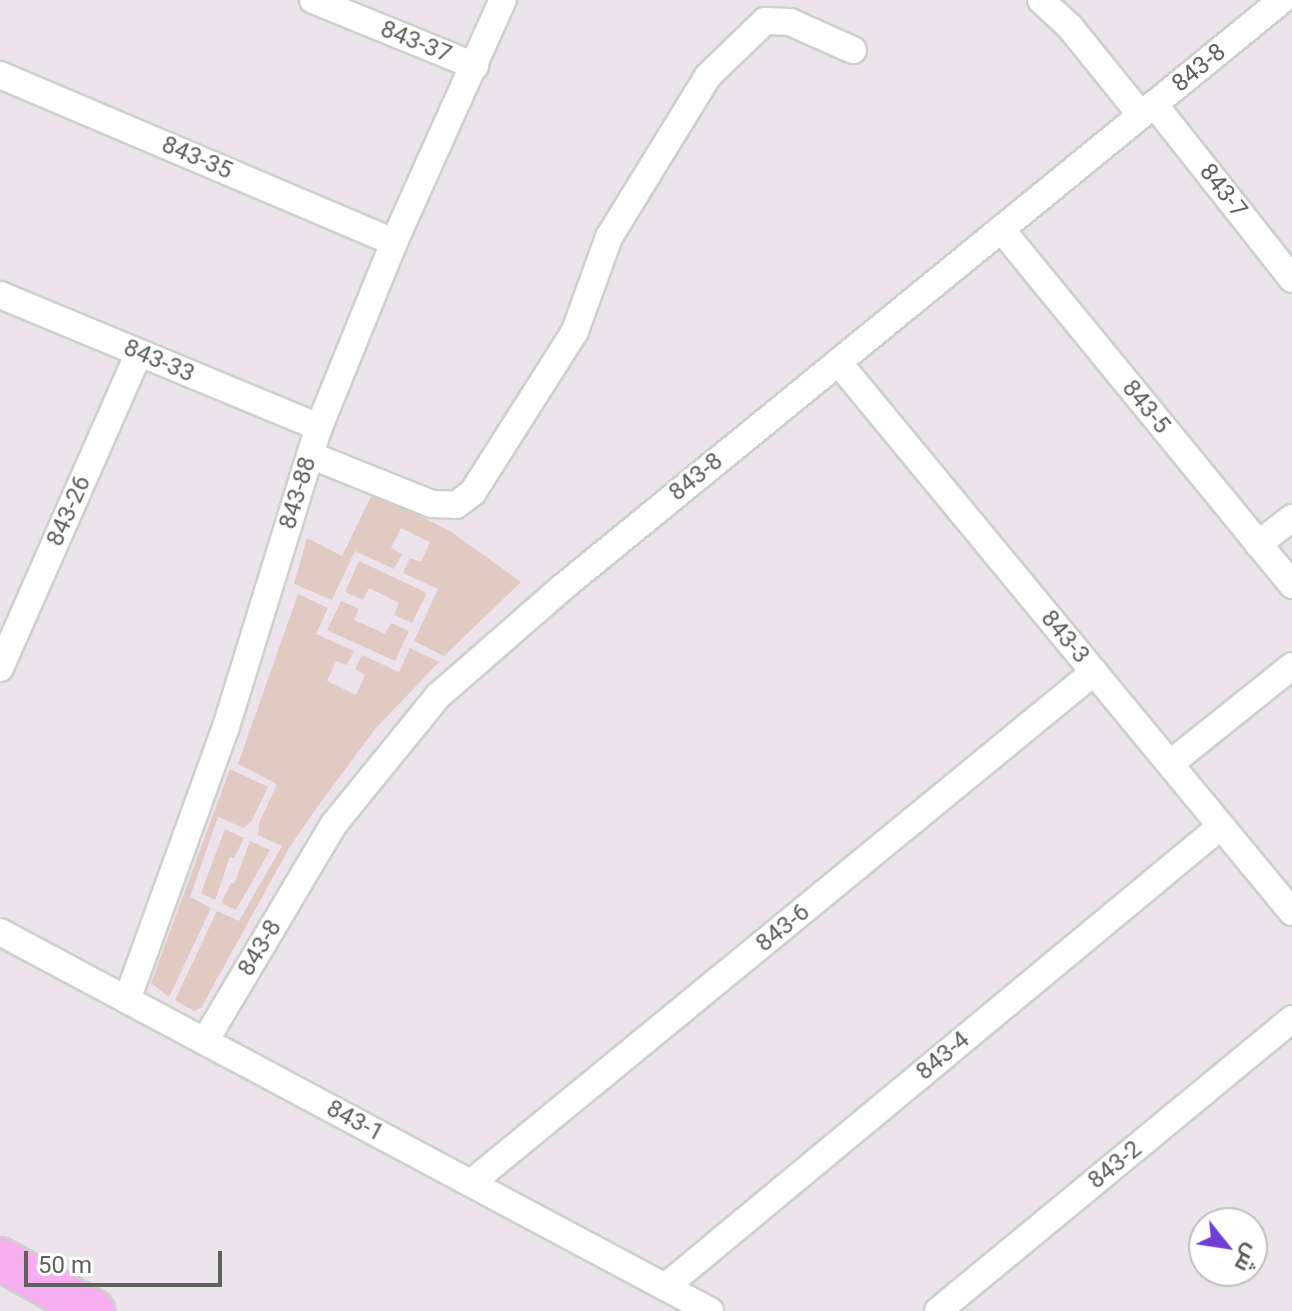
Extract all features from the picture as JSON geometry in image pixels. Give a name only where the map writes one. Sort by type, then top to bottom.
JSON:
[{"type":"main road","points":[[0,1259],[93,1311]]},
{"type":"street","name":"843-37","points":[[313,0],[475,66]]},
{"type":"street","name":"843-88","points":[[127,1000],[225,730],[319,427],[394,242],[503,0]]},
{"type":"street","name":"843-7","points":[[1041,0],[1148,110],[1292,279]]},
{"type":"street","name":"843-8","points":[[205,1041],[334,824],[438,696],[563,587],[1282,0]]},
{"type":"street","points":[[310,455],[432,504],[456,505],[473,492],[575,331],[609,237],[708,76],[765,21],[790,22],[853,50]]},
{"type":"street","name":"843-35","points":[[0,75],[394,242]]},
{"type":"street","name":"843-5","points":[[1001,229],[1292,585]]},
{"type":"street","name":"843-33","points":[[0,295],[319,427]]},
{"type":"street","name":"843-26","points":[[0,668],[139,353]]},
{"type":"street","name":"843-3","points":[[838,362],[1292,912]]},
{"type":"street","points":[[1258,544],[1292,518]]},
{"type":"street","points":[[1171,763],[1292,666]]},
{"type":"street","name":"843-6","points":[[471,1183],[1094,672]]},
{"type":"street","name":"843-4","points":[[665,1287],[1221,826]]},
{"type":"street","name":"843-1","points":[[0,932],[710,1311]]},
{"type":"street","name":"843-2","points":[[938,1311],[1292,1019]]},
{"type":"shaded area","points":[[373,493],[450,531],[521,582],[444,656],[414,641],[438,589],[403,573],[410,558],[421,562],[430,542],[401,528],[391,548],[402,554],[394,569],[355,551],[332,600],[294,584],[307,538],[342,556]]},
{"type":"shaded area","points":[[359,561],[427,593],[412,623],[394,615],[399,603],[369,588],[363,600],[345,592]]},
{"type":"shaded area","points":[[298,594],[328,608],[316,634],[354,651],[347,665],[336,661],[327,681],[356,695],[365,675],[355,669],[362,655],[399,672],[410,648],[439,662],[375,729],[318,806],[289,848],[201,1008],[194,1011],[175,1000],[217,911],[239,921],[282,846],[258,835],[259,823],[277,784],[238,764]]},
{"type":"shaded area","points":[[341,601],[359,609],[354,620],[385,634],[391,623],[409,631],[395,661],[327,630]]},
{"type":"shaded area","points":[[230,769],[268,787],[252,820],[244,828],[218,817],[190,897],[211,908],[169,997],[151,983]]},
{"type":"shaded area","points":[[225,829],[244,838],[234,858],[230,857],[215,900],[201,893]]},
{"type":"shaded area","points":[[250,841],[270,850],[236,910],[221,903],[231,883],[234,884]]}]
